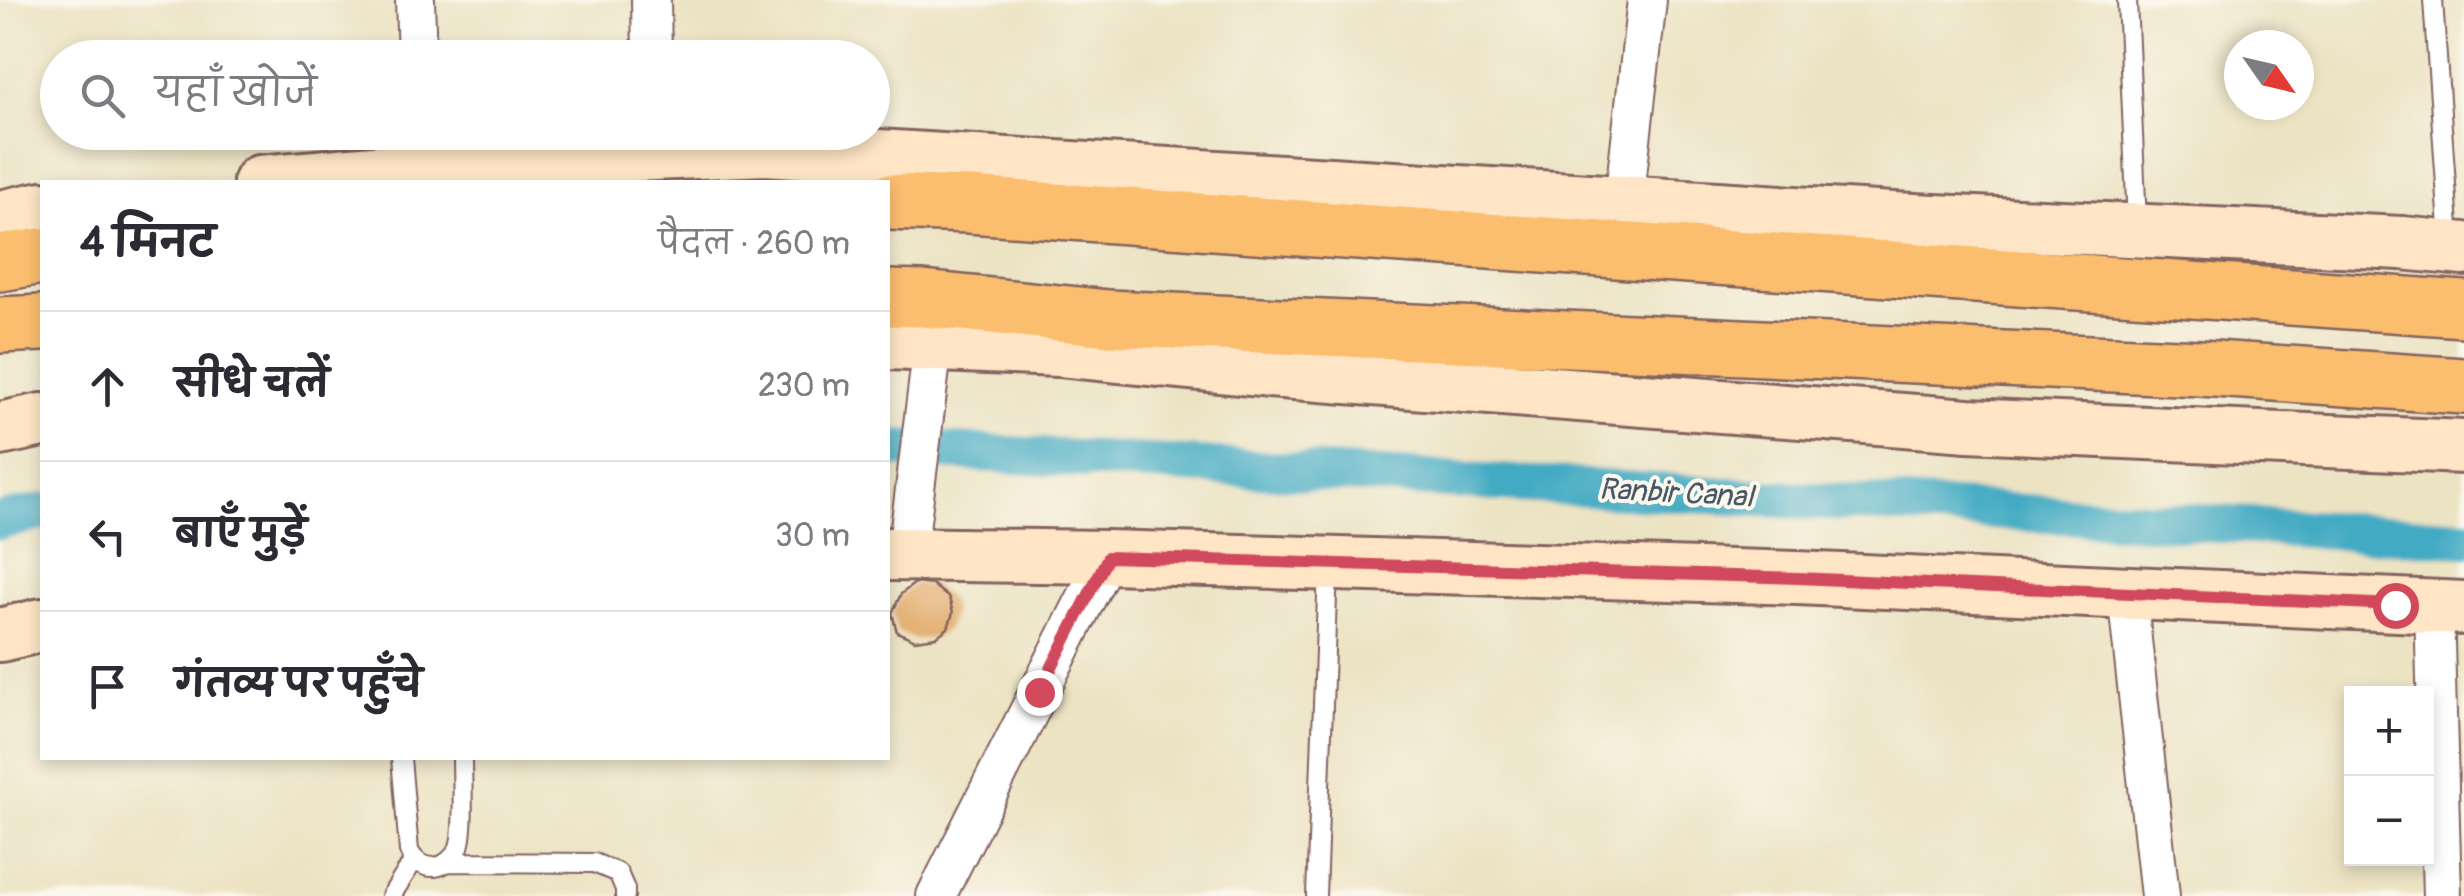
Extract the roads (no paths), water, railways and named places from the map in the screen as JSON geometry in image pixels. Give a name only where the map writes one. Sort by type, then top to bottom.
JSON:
[{"type":"highway","points":[[890,202],[2464,309]]},
{"type":"highway","points":[[0,262],[40,256]]},
{"type":"highway","points":[[890,298],[1108,318],[2200,368],[2464,386]]},
{"type":"highway","points":[[0,325],[40,323]]},
{"type":"street","points":[[415,0],[416,40]]},
{"type":"street","points":[[651,0],[652,40]]},
{"type":"street","points":[[1624,202],[1647,0]]},
{"type":"street","points":[[270,180],[421,150],[499,161],[594,150]]},
{"type":"street","points":[[781,150],[1893,219],[2457,248]]},
{"type":"street","points":[[0,217],[40,208]]},
{"type":"street","points":[[2442,896],[2449,607],[1798,578],[897,554],[916,491],[916,360],[1058,350],[1270,371],[1968,425],[2464,448]]},
{"type":"street","points":[[0,428],[40,420]]},
{"type":"street","points":[[936,896],[1108,557]]},
{"type":"street","points":[[2127,594],[2160,896]]},
{"type":"street","points":[[0,635],[40,625]]},
{"type":"lane","points":[[2128,0],[2137,231]]},
{"type":"lane","points":[[2433,0],[2457,248]]},
{"type":"lane","points":[[1316,896],[1329,563]]},
{"type":"lane","points":[[402,760],[409,851],[414,860],[438,867],[458,849],[462,760]]},
{"type":"lane","points":[[392,896],[414,860]]},
{"type":"lane","points":[[448,862],[594,863],[618,873],[625,896]]},
{"type":"waterway","name":"Ranbir Canal","points":[[890,448],[2464,538]]},
{"type":"waterway","name":"Ranbir Canal","points":[[0,521],[40,512]]}]
